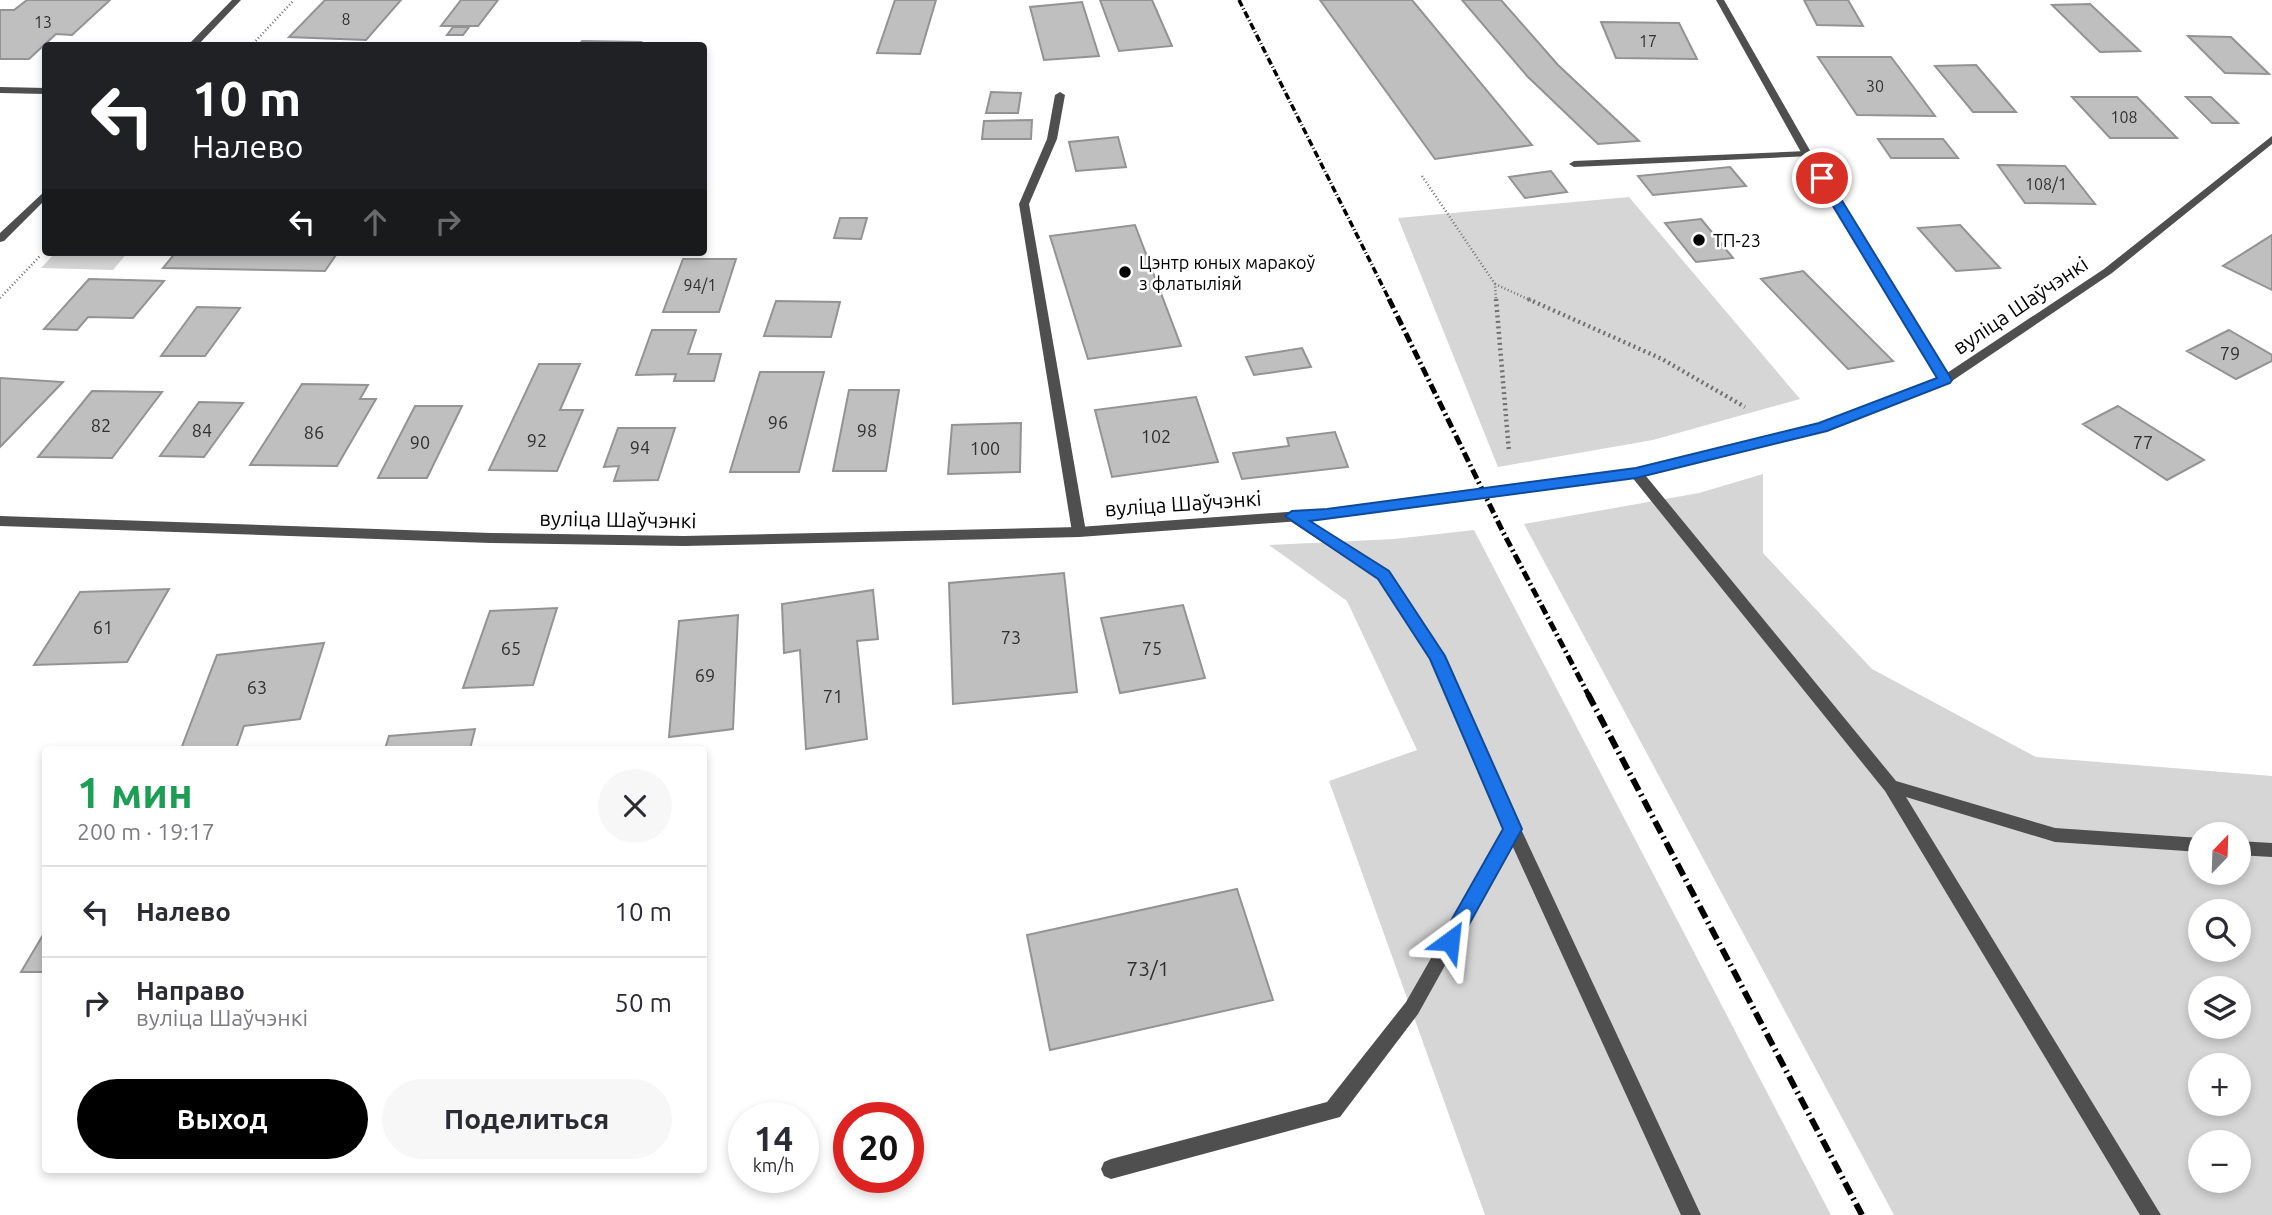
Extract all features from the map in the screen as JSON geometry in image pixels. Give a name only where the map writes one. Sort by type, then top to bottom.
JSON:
[{"type":"street","points":[[195,42],[237,0]]},
{"type":"street","points":[[1720,0],[1807,154],[1945,380]]},
{"type":"street","points":[[0,90],[42,91]]},
{"type":"street","points":[[1060,95],[1052,139],[1024,204],[1080,532]]},
{"type":"street","name":"вуліца Шаўчэнкі","points":[[0,520],[477,538],[684,541],[1080,532],[1327,514],[1636,473],[1822,427],[1945,380],[2108,271],[2272,139]]},
{"type":"street","points":[[1574,164],[1807,154]]},
{"type":"street","points":[[0,239],[42,197]]},
{"type":"street","points":[[1636,473],[1891,786],[2151,1215]]},
{"type":"street","points":[[1292,516],[1383,575],[1437,656],[1513,829],[1691,1215]]},
{"type":"street","points":[[1891,786],[2055,835],[2188,844]]},
{"type":"street","points":[[1111,1169],[1333,1110],[1412,1008],[1513,829]]},
{"type":"street","points":[[2251,849],[2272,850]]},
{"type":"path","points":[[255,42],[293,0]]},
{"type":"path","points":[[1422,176],[1495,285],[1509,454]]},
{"type":"path","points":[[0,298],[42,254]]},
{"type":"path","points":[[1495,285],[1662,359],[1754,413]]},
{"type":"shaded area","points":[[1629,197],[1800,399],[1653,440],[1498,467],[1398,218]]},
{"type":"shaded area","points":[[52,256],[125,256],[113,270],[41,268]]},
{"type":"shaded area","points":[[1763,474],[1763,553],[1872,669],[2036,757],[2272,776],[2272,1215],[1894,1215],[1524,524],[1699,493]]},
{"type":"shaded area","points":[[1474,530],[1831,1215],[1485,1215],[1329,781],[1417,750],[1347,601],[1269,545],[1394,539]]},
{"type":"building","points":[[27,0],[110,0],[72,35],[56,34],[47,42],[42,42],[42,47],[29,59],[0,59],[0,10],[14,10]]},
{"type":"building","points":[[325,0],[401,0],[366,40],[289,37]]},
{"type":"building","points":[[461,0],[498,0],[478,26],[441,26]]},
{"type":"building","points":[[895,0],[936,0],[920,54],[877,53]]},
{"type":"building","points":[[1100,0],[1152,0],[1172,46],[1119,51]]},
{"type":"building","points":[[1320,0],[1412,0],[1532,145],[1435,159]]},
{"type":"building","points":[[1462,0],[1501,0],[1558,65],[1639,141],[1598,144],[1527,76]]},
{"type":"building","points":[[1804,0],[1848,0],[1863,26],[1817,25]]},
{"type":"building","points":[[1082,2],[1099,56],[1044,60],[1030,7]]},
{"type":"building","points":[[2090,4],[2140,51],[2100,52],[2052,5]]},
{"type":"building","points":[[1601,22],[1679,23],[1697,59],[1616,58]]},
{"type":"building","points":[[453,27],[469,27],[463,35],[447,35]]},
{"type":"building","points":[[2188,36],[2231,37],[2269,74],[2225,73]]},
{"type":"building","points":[[1818,57],[1891,57],[1935,116],[1857,115]]},
{"type":"building","points":[[1976,65],[2016,112],[1973,112],[1935,66]]},
{"type":"building","points":[[991,92],[1021,93],[1018,113],[986,113]]},
{"type":"building","points":[[2072,97],[2137,97],[2177,138],[2110,138]]},
{"type":"building","points":[[2186,97],[2211,97],[2238,123],[2212,123]]},
{"type":"building","points":[[1032,120],[1031,139],[982,139],[984,121]]},
{"type":"building","points":[[1118,137],[1126,167],[1076,171],[1069,142]]},
{"type":"building","points":[[1878,139],[1943,139],[1958,158],[1891,158]]},
{"type":"building","points":[[1998,165],[2065,166],[2095,204],[2025,203]]},
{"type":"building","points":[[1730,167],[1746,186],[1653,195],[1638,176]]},
{"type":"building","points":[[1551,171],[1567,192],[1525,198],[1509,177]]},
{"type":"building","points":[[840,218],[867,218],[861,239],[834,238]]},
{"type":"building","name":"ТП-23","points":[[1701,219],[1733,258],[1696,262],[1665,223]]},
{"type":"building","points":[[1135,225],[1181,346],[1088,359],[1050,236]]},
{"type":"building","points":[[1960,225],[2000,268],[1956,271],[1918,228]]},
{"type":"building","points":[[2272,235],[2272,290],[2223,266]]},
{"type":"building","points":[[173,256],[335,256],[325,271],[163,268]]},
{"type":"building","points":[[683,259],[736,259],[719,312],[663,312]]},
{"type":"building","points":[[1803,271],[1893,361],[1848,369],[1761,279]]},
{"type":"building","points":[[89,279],[164,281],[133,318],[88,317],[77,330],[44,329]]},
{"type":"building","points":[[776,301],[840,302],[831,337],[764,336]]},
{"type":"building","points":[[197,307],[240,308],[205,356],[161,356]]},
{"type":"building","points":[[652,330],[696,330],[688,354],[721,354],[714,381],[674,381],[676,374],[636,375]]},
{"type":"building","points":[[2229,330],[2272,355],[2272,361],[2236,379],[2187,351]]},
{"type":"building","points":[[1302,348],[1311,367],[1254,375],[1246,357]]},
{"type":"building","points":[[539,364],[580,364],[560,410],[583,410],[557,471],[489,470]]},
{"type":"building","points":[[760,372],[824,372],[799,472],[730,472]]},
{"type":"building","points":[[0,378],[63,382],[0,447]]},
{"type":"building","points":[[302,384],[368,385],[360,399],[376,399],[337,466],[250,465]]},
{"type":"building","points":[[849,390],[899,390],[886,471],[833,471]]},
{"type":"building","points":[[92,391],[162,392],[112,458],[38,457]]},
{"type":"building","points":[[1196,397],[1218,462],[1112,477],[1095,410]]},
{"type":"building","points":[[199,402],[243,403],[204,457],[160,456]]},
{"type":"building","points":[[415,406],[462,406],[427,478],[378,478]]},
{"type":"building","points":[[2118,406],[2204,460],[2167,480],[2083,424]]},
{"type":"building","points":[[1021,423],[1020,472],[948,474],[952,425]]},
{"type":"building","points":[[618,428],[675,428],[658,480],[614,481],[619,466],[604,467]]},
{"type":"building","points":[[1335,432],[1348,467],[1242,479],[1233,453],[1289,446],[1287,438]]},
{"type":"building","points":[[1064,573],[1077,692],[953,704],[949,583]]},
{"type":"building","points":[[169,589],[127,662],[34,665],[80,592]]},
{"type":"building","points":[[873,590],[878,639],[857,641],[867,739],[806,749],[800,650],[784,653],[782,604]]},
{"type":"building","points":[[1183,605],[1205,678],[1120,693],[1101,618]]},
{"type":"building","points":[[557,608],[533,685],[463,688],[490,611]]},
{"type":"building","points":[[738,615],[733,729],[669,737],[679,621]]},
{"type":"building","points":[[324,643],[300,719],[244,726],[237,746],[182,746],[217,655]]},
{"type":"building","points":[[475,729],[471,746],[386,746],[389,736]]},
{"type":"building","points":[[1237,889],[1273,1000],[1050,1050],[1027,935]]},
{"type":"building","points":[[42,937],[42,972],[21,972]]},
{"type":"railway","points":[[1239,0],[1389,299]]},
{"type":"railway","points":[[1389,299],[1503,532],[1589,696]]},
{"type":"railway","points":[[1588,694],[1862,1215]]},
{"type":"place","name":"ТП-23","points":[[1699,240]]},
{"type":"place","name":"Цэнтр юных маракоў з флатыліяй","points":[[1125,272]]},
{"type":"route","points":[[1450,941],[1513,829],[1437,656],[1383,575],[1292,516],[1327,514],[1636,473],[1822,427],[1945,380],[1822,178]]}]
